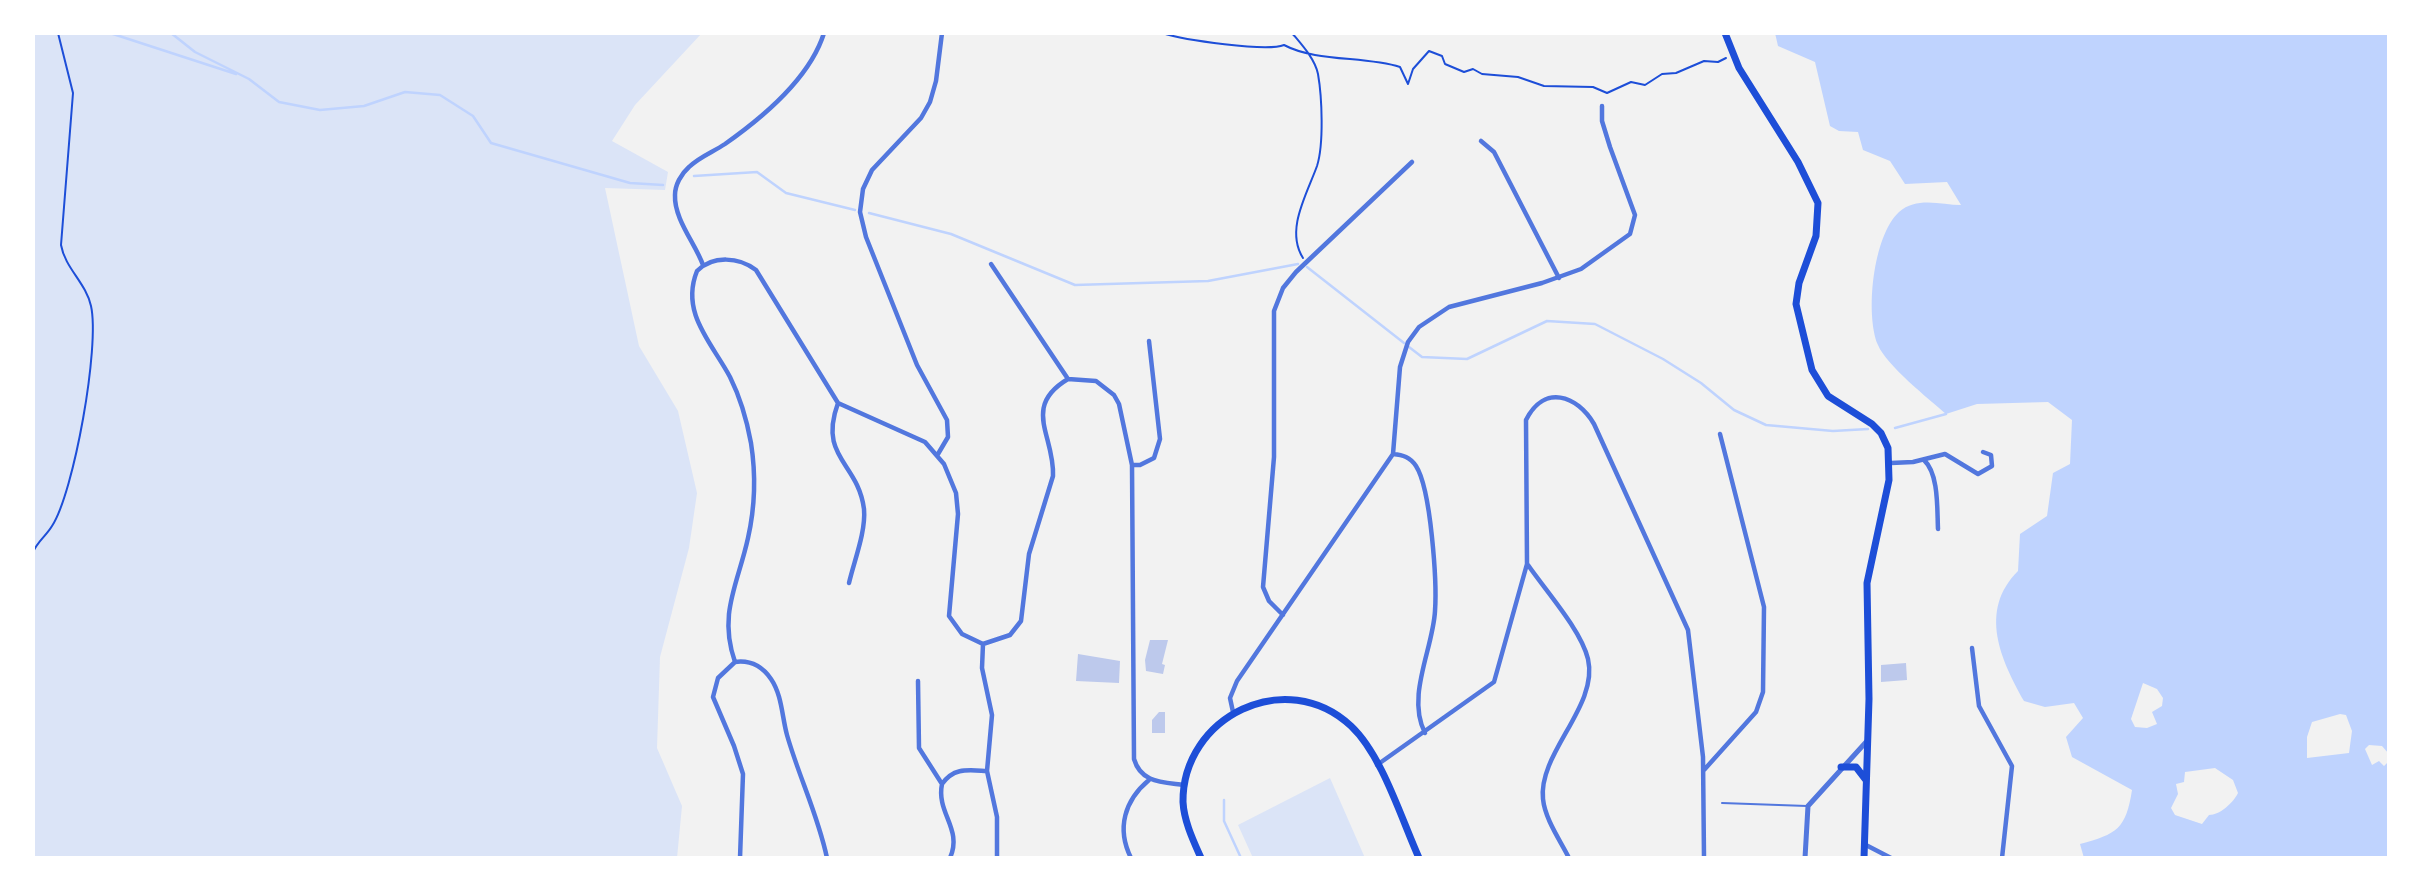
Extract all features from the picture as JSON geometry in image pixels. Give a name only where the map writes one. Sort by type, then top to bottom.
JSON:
[{"type":"main road","points":[[1725,33],[1732,53],[1798,162],[1818,203],[1816,236],[1799,283],[1796,304],[1812,370],[1828,396],[1881,433],[1891,463],[1867,583],[1864,858]]},
{"type":"main road","points":[[1201,858],[1185,817],[1184,785],[1199,746],[1218,723],[1233,712],[1273,699],[1312,704],[1351,726],[1377,765],[1419,858]]},
{"type":"main road","points":[[1841,767],[1856,767],[1866,780]]},
{"type":"street","points":[[703,265],[677,210],[675,195],[678,182],[694,163],[729,141],[787,89],[813,58],[824,33]]},
{"type":"street","points":[[938,454],[946,443],[949,427],[917,365],[866,237],[860,212],[863,189],[872,170],[913,127],[930,102],[936,82],[942,33]]},
{"type":"street","points":[[1233,712],[1231,693],[1237,681],[1393,454],[1400,366],[1408,342],[1419,327],[1449,307],[1559,278],[1581,269],[1630,234],[1635,221],[1633,208],[1606,134],[1602,106]]},
{"type":"street","points":[[1481,141],[1494,152],[1559,278]]},
{"type":"street","points":[[1283,615],[1269,601],[1263,587],[1274,457],[1273,324],[1283,288],[1306,262],[1412,162]]},
{"type":"street","points":[[735,662],[727,637],[726,615],[749,536],[754,476],[751,442],[739,400],[693,311],[693,280],[710,260],[749,264],[756,270],[838,403],[906,432],[938,454],[953,484],[958,514],[949,616],[955,628],[983,644],[1010,635],[1024,614],[1028,554],[1053,476],[1054,462],[1042,411],[1049,395],[1068,379],[1096,381],[1114,395],[1119,404],[1132,465],[1134,759],[1139,770],[1149,780],[1184,785]]},
{"type":"street","points":[[991,264],[1068,379]]},
{"type":"street","points":[[1132,465],[1140,465],[1154,458],[1160,439],[1149,341]]},
{"type":"street","points":[[1377,765],[1494,682],[1527,564],[1527,420],[1542,402],[1556,397],[1568,398],[1581,405],[1594,424],[1688,630],[1704,770],[1704,858]]},
{"type":"street","points":[[838,403],[831,424],[832,438],[858,489],[864,513],[849,583]]},
{"type":"street","points":[[1704,770],[1756,712],[1763,692],[1765,607],[1720,434]]},
{"type":"street","points":[[1891,463],[1905,464],[1945,454],[1978,474],[1992,466],[1991,455],[1983,452]]},
{"type":"street","points":[[1393,454],[1408,457],[1414,464],[1426,494],[1436,592],[1434,623],[1418,701],[1425,733]]},
{"type":"street","points":[[1923,459],[1931,473],[1938,529]]},
{"type":"street","points":[[1527,564],[1584,645],[1590,667],[1588,686],[1543,786],[1544,806],[1569,858]]},
{"type":"street","points":[[983,644],[982,668],[992,715],[987,771],[997,817],[997,858]]},
{"type":"street","points":[[1972,648],[1979,706],[2012,766],[2002,858]]},
{"type":"street","points":[[740,858],[743,774],[713,697],[718,678],[735,662],[754,664],[764,670],[776,687],[787,735],[817,818],[827,858]]},
{"type":"street","points":[[918,681],[919,748],[942,784],[941,805],[955,831],[956,842],[950,858]]},
{"type":"street","points":[[1805,858],[1808,806],[1867,741]]},
{"type":"street","points":[[942,784],[953,773],[961,770],[987,771]]},
{"type":"street","points":[[1131,858],[1123,832],[1127,807],[1133,793],[1149,780]]},
{"type":"street","points":[[1864,844],[1891,858]]},
{"type":"lane","points":[[1722,803],[1808,806]]},
{"type":"path","points":[[33,552],[39,539],[52,527],[77,453],[91,354],[93,317],[85,289],[64,257],[61,245],[74,93],[58,33]]},
{"type":"path","points":[[1162,33],[1241,47],[1245,44],[1274,49],[1284,46],[1309,53],[1384,62],[1400,67],[1408,84],[1413,69],[1429,51],[1442,56],[1444,64],[1464,72],[1473,69],[1487,75],[1518,77],[1544,86],[1593,87],[1607,93],[1632,82],[1645,85],[1662,74],[1676,73],[1704,61],[1718,62],[1732,53]]},
{"type":"path","points":[[1292,33],[1309,53],[1318,74],[1321,111],[1318,165],[1309,181],[1295,237],[1296,246],[1306,262]]},
{"type":"shaded area","points":[[33,33],[702,33],[635,105],[612,141],[668,172],[665,190],[605,188],[639,346],[678,411],[697,493],[689,548],[660,657],[657,748],[682,806],[677,858],[33,858]]},
{"type":"shaded area","points":[[1330,778],[1365,858],[1253,858],[1238,825]]},
{"type":"water","points":[[1775,33],[2389,33],[2389,754],[2382,746],[2369,745],[2365,749],[2372,765],[2379,761],[2384,766],[2389,761],[2389,858],[2084,858],[2080,844],[2103,837],[2118,828],[2127,813],[2132,790],[2072,757],[2066,737],[2083,718],[2074,703],[2045,707],[2024,701],[2001,652],[1996,619],[2006,586],[2018,571],[2020,534],[2047,516],[2053,473],[2070,464],[2072,420],[2048,402],[1977,404],[1946,414],[1890,362],[1878,345],[1874,331],[1872,296],[1878,256],[1890,223],[1899,212],[1914,204],[1930,202],[1961,205],[1947,182],[1905,184],[1890,161],[1863,150],[1858,132],[1839,131],[1830,126],[1815,62],[1778,46]],"holes":[[[2143,683],[2157,689],[2163,698],[2162,706],[2152,712],[2157,724],[2147,728],[2135,727],[2131,719]],[[2340,714],[2346,715],[2352,731],[2349,753],[2307,758],[2307,737],[2312,722]],[[2215,768],[2233,780],[2238,793],[2226,808],[2209,815],[2202,824],[2175,815],[2171,808],[2178,794],[2176,784],[2184,782],[2185,772]]]},
{"type":"building","points":[[1150,640],[1168,640],[1162,664],[1165,665],[1163,674],[1146,671],[1145,660]]},
{"type":"building","points":[[1078,654],[1120,661],[1119,683],[1076,681]]},
{"type":"building","points":[[1906,663],[1907,680],[1881,682],[1881,665]]},
{"type":"building","points":[[1159,712],[1165,712],[1165,733],[1152,733],[1152,720]]},
{"type":"waterway","points":[[110,33],[236,74]]},
{"type":"waterway","points":[[171,33],[195,52],[249,79],[279,102],[320,110],[364,106],[405,92],[440,95],[473,116],[491,143],[630,183],[663,185]]},
{"type":"waterway","points":[[694,176],[757,172],[786,193],[855,210]]},
{"type":"waterway","points":[[869,213],[951,234],[1075,285],[1208,281],[1298,264]]},
{"type":"waterway","points":[[1307,267],[1404,343]]},
{"type":"waterway","points":[[1409,347],[1422,357],[1467,359],[1547,321],[1595,324],[1663,359],[1701,383],[1734,410],[1766,425],[1833,431],[1868,429]]},
{"type":"waterway","points":[[1895,428],[1946,414]]},
{"type":"waterway","points":[[1224,800],[1224,821],[1241,858]]}]
